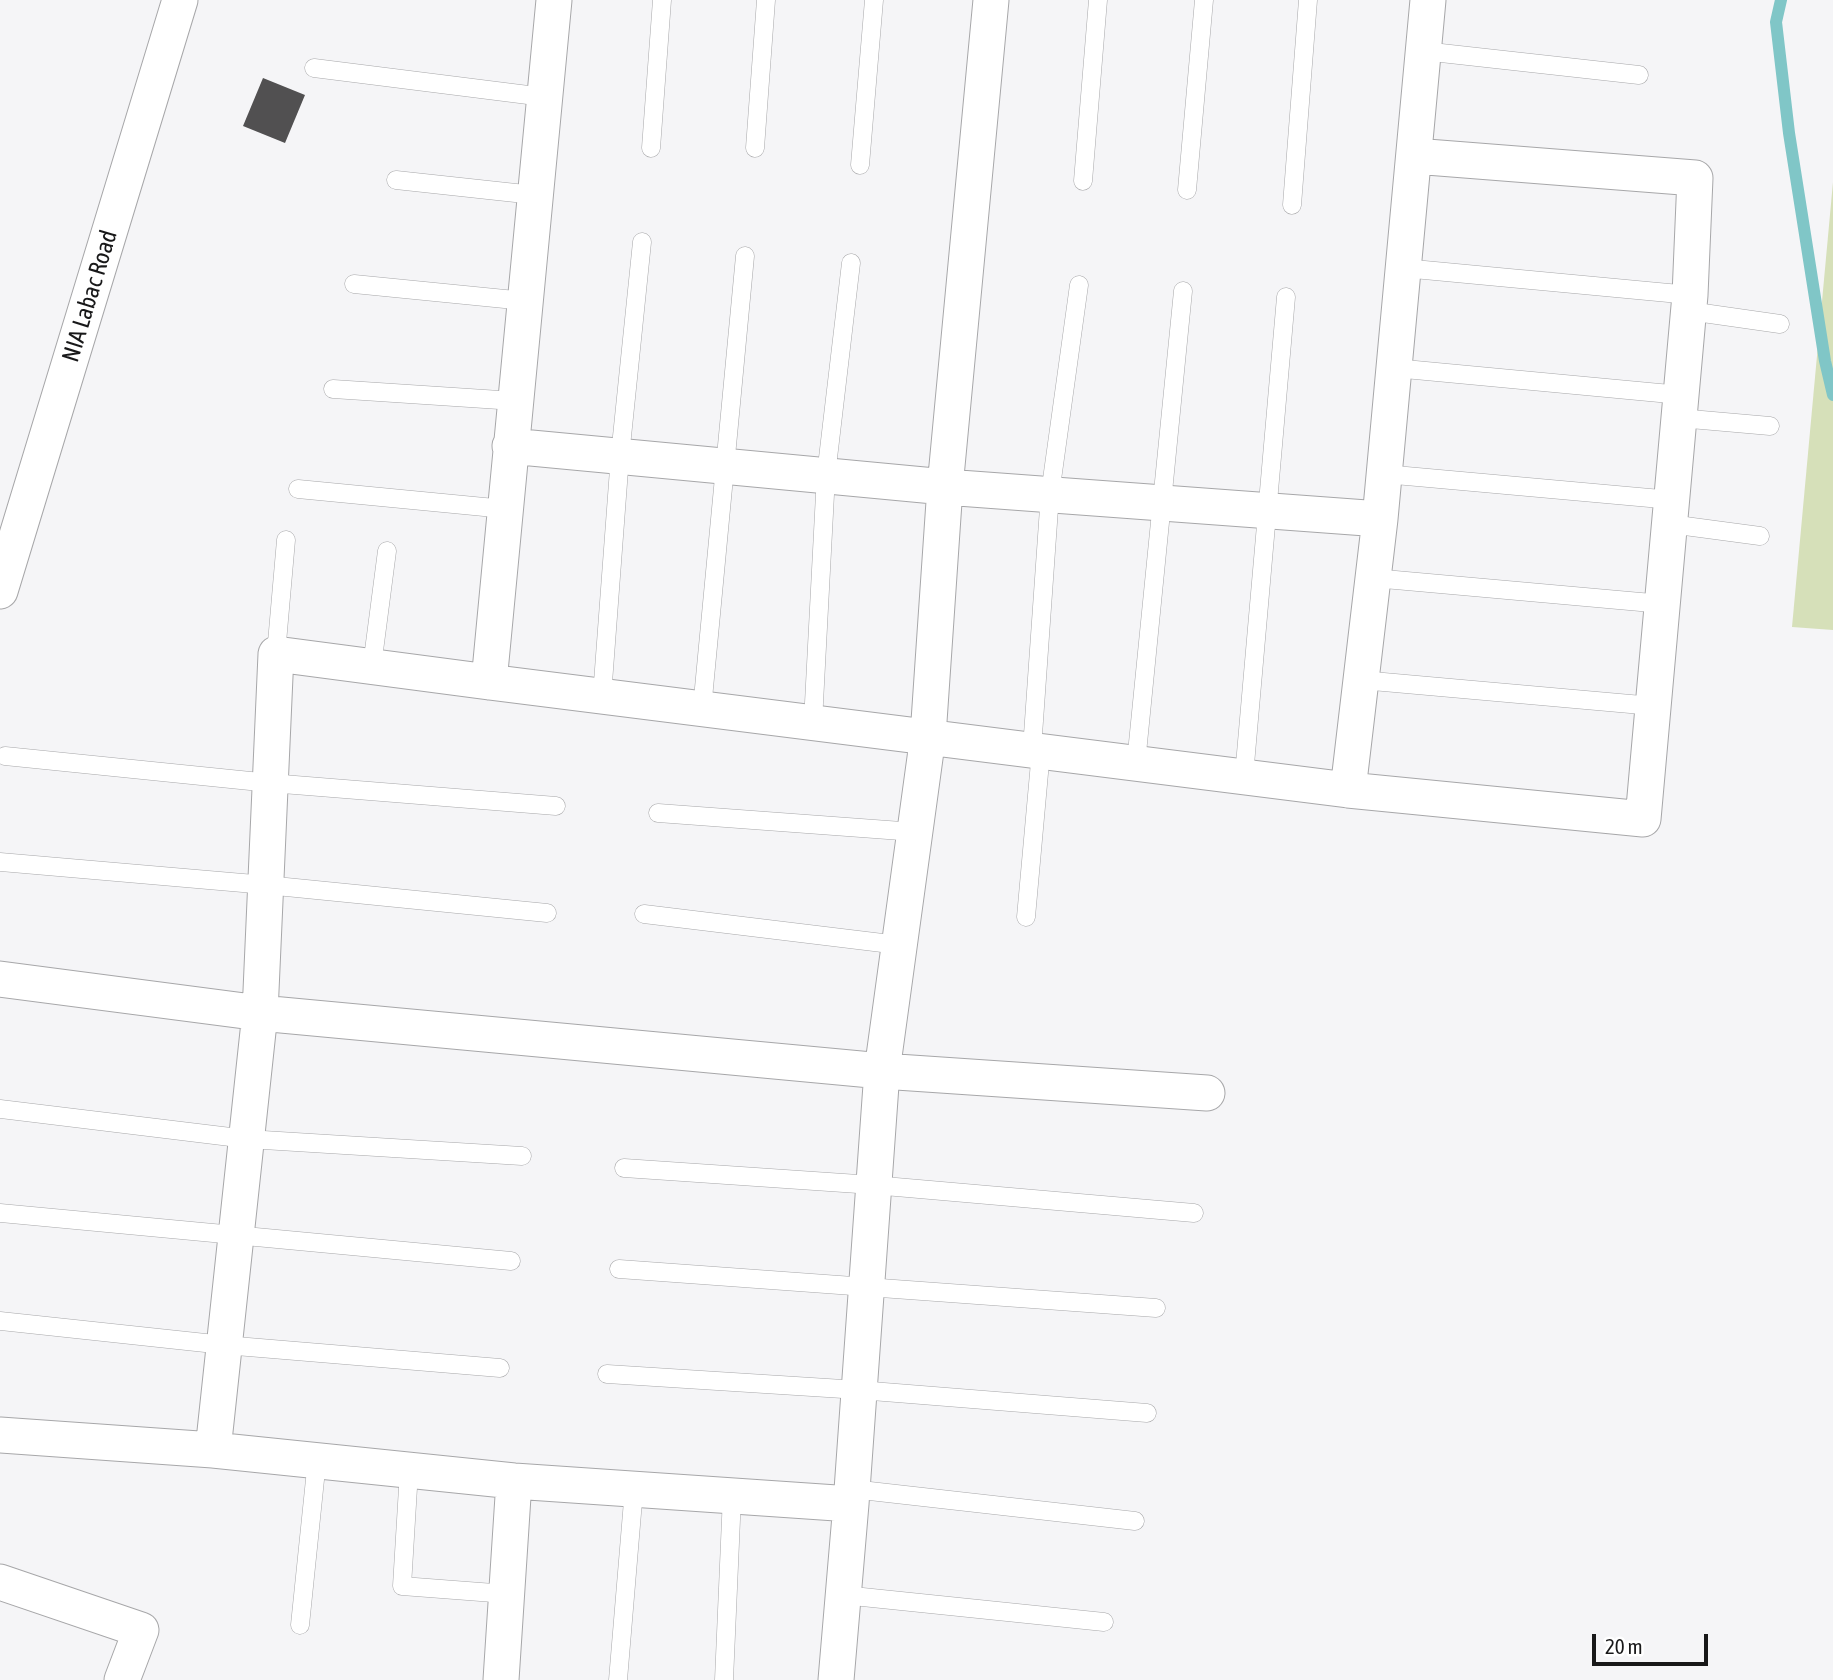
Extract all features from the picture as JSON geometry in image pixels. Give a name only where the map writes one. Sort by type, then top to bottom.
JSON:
[{"type":"street","name":"NIA Labac Road","points":[[0,591],[180,0]]},
{"type":"street","points":[[489,682],[554,0]]},
{"type":"street","points":[[836,1680],[882,1070],[928,736],[945,487],[991,0]]},
{"type":"street","points":[[1348,790],[1380,519],[1428,0]]},
{"type":"street","points":[[212,1450],[260,1013],[276,654],[1348,790],[1643,819],[1689,303],[1695,178],[1414,156]]},
{"type":"street","points":[[510,446],[945,487],[1380,519]]},
{"type":"street","points":[[0,979],[260,1013],[882,1070],[1207,1093]]},
{"type":"street","points":[[0,1435],[212,1450],[514,1481],[732,1496],[851,1497]]},
{"type":"street","points":[[501,1680],[514,1481]]},
{"type":"street","points":[[2,1586],[141,1630],[122,1680]]},
{"type":"lane","points":[[651,148],[662,0]]},
{"type":"lane","points":[[754,148],[766,0]]},
{"type":"lane","points":[[860,165],[874,0]]},
{"type":"lane","points":[[1083,181],[1098,0]]},
{"type":"lane","points":[[1187,190],[1204,0]]},
{"type":"lane","points":[[1292,205],[1308,0]]},
{"type":"lane","points":[[1423,51],[1639,75]]},
{"type":"lane","points":[[314,68],[544,97]]},
{"type":"lane","points":[[396,180],[534,195]]},
{"type":"lane","points":[[602,696],[620,456],[642,242]]},
{"type":"lane","points":[[702,709],[745,256]]},
{"type":"lane","points":[[813,722],[827,475],[851,263]]},
{"type":"lane","points":[[1403,268],[1689,303],[1780,324]]},
{"type":"lane","points":[[354,284],[525,301]]},
{"type":"lane","points":[[1026,917],[1050,494],[1079,285]]},
{"type":"lane","points":[[1136,762],[1183,291]]},
{"type":"lane","points":[[1244,776],[1286,297]]},
{"type":"lane","points":[[1394,368],[1680,407],[1770,426]]},
{"type":"lane","points":[[333,389],[515,401]]},
{"type":"lane","points":[[1384,474],[1671,512],[1760,536]]},
{"type":"lane","points":[[298,489],[505,509]]},
{"type":"lane","points":[[276,654],[286,540]]},
{"type":"lane","points":[[372,667],[387,551]]},
{"type":"lane","points":[[1373,578],[1663,604]]},
{"type":"lane","points":[[1361,680],[1653,706]]},
{"type":"lane","points":[[5,756],[270,783],[556,806]]},
{"type":"lane","points":[[658,813],[915,832]]},
{"type":"lane","points":[[0,862],[547,913]]},
{"type":"lane","points":[[644,914],[899,945]]},
{"type":"lane","points":[[0,1109],[247,1139],[522,1156]]},
{"type":"lane","points":[[624,1168],[873,1185],[1194,1213]]},
{"type":"lane","points":[[0,1213],[511,1261]]},
{"type":"lane","points":[[620,1269],[1156,1308]]},
{"type":"lane","points":[[0,1321],[224,1345],[500,1368]]},
{"type":"lane","points":[[607,1374],[859,1390],[1147,1413]]},
{"type":"lane","points":[[300,1625],[317,1460]]},
{"type":"lane","points":[[407,1470],[402,1586],[507,1594]]},
{"type":"lane","points":[[618,1680],[634,1489]]},
{"type":"lane","points":[[724,1680],[732,1496]]},
{"type":"lane","points":[[851,1497],[1135,1521]]},
{"type":"lane","points":[[843,1595],[1104,1622]]},
{"type":"green space","points":[[1833,182],[1833,630],[1792,627]]},
{"type":"building","points":[[263,78],[305,95],[285,143],[243,126]]},
{"type":"waterway","points":[[1781,0],[1776,22],[1789,133],[1825,361],[1833,395]]}]
